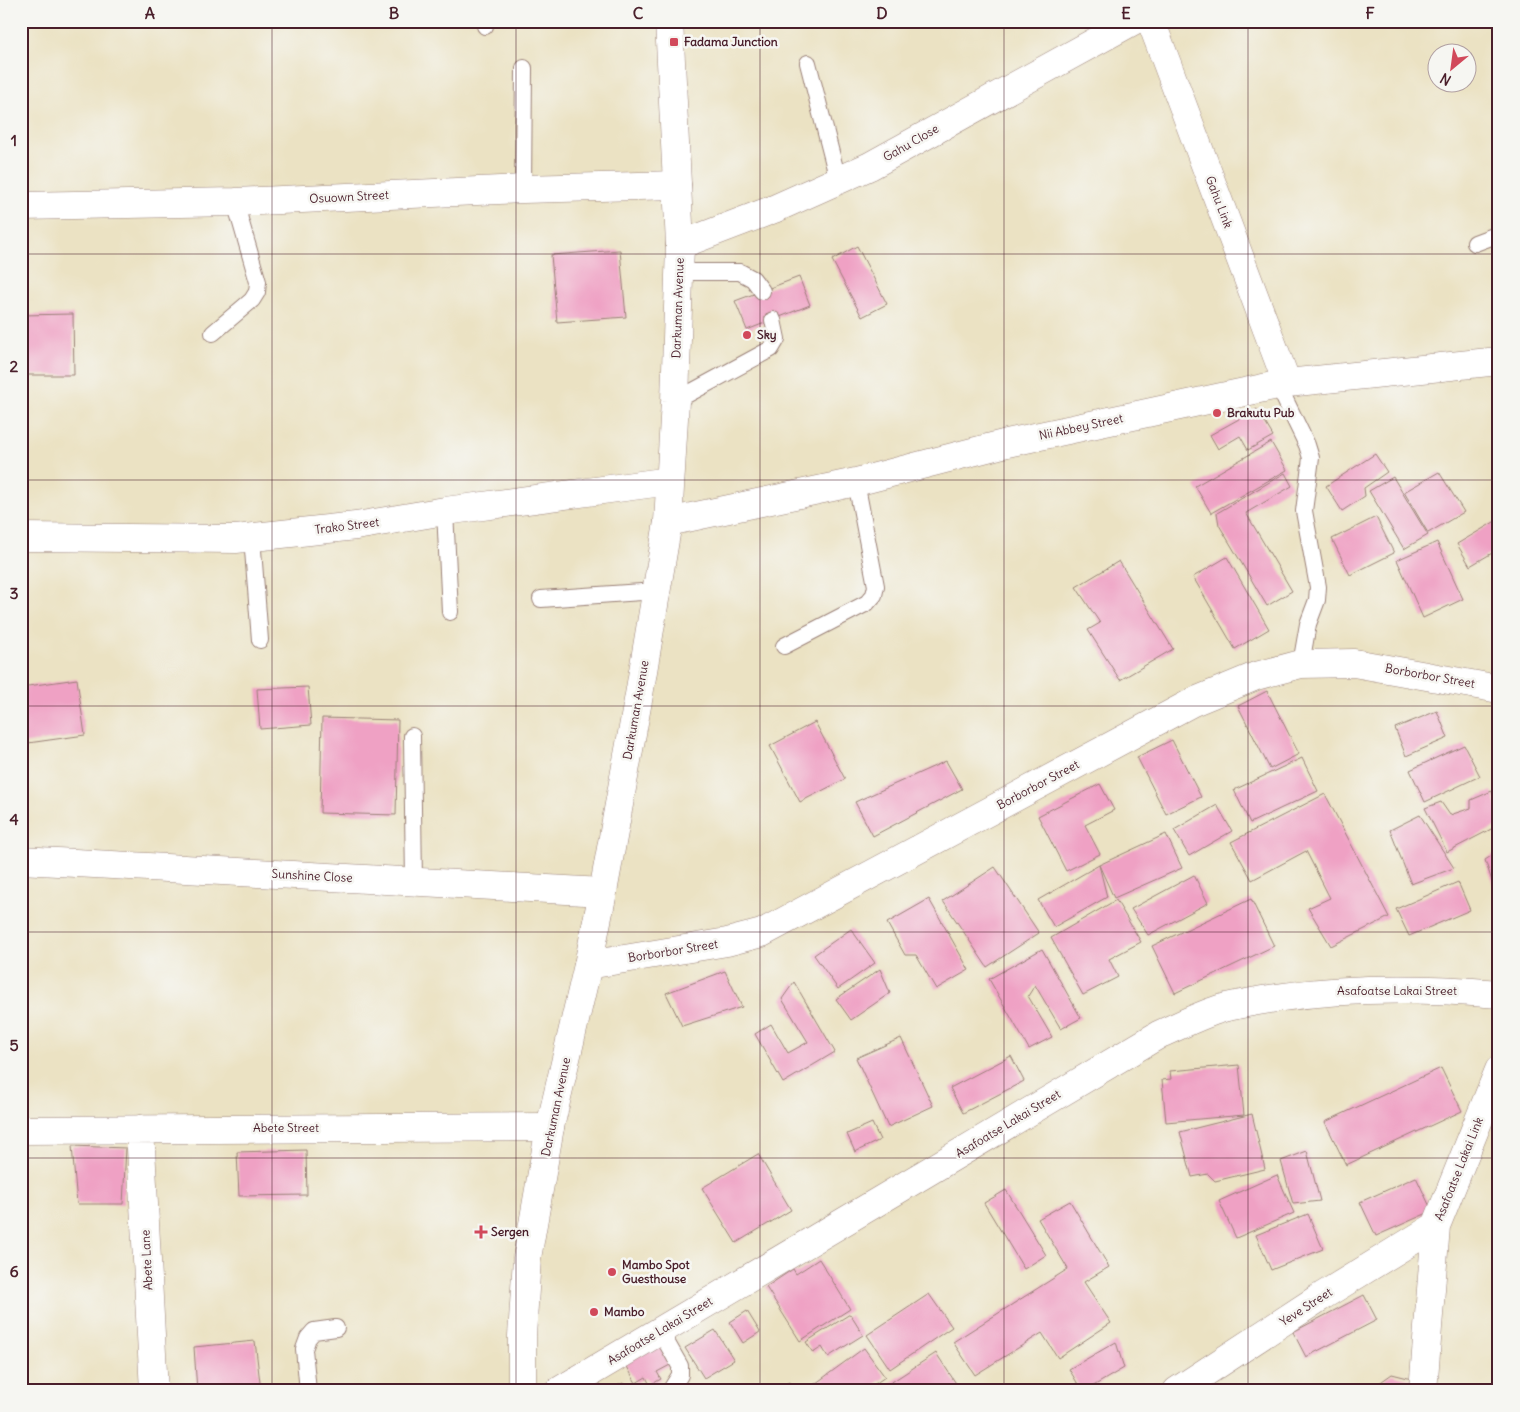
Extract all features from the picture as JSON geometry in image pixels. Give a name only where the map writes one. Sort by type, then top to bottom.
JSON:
[{"type":"street","name":"Darkuman Avenue","points":[[522,1391],[522,1336],[527,1258],[550,1127],[604,892],[668,522],[680,258],[669,21]]},
{"type":"street","name":"Gahu Close","points":[[680,258],[774,209],[870,166],[952,119],[1133,21]]},
{"type":"street","name":"Gahu Link","points":[[1151,21],[1282,384]]},
{"type":"street","name":"Osuown Street","points":[[21,206],[235,202],[524,189],[677,186]]},
{"type":"street","name":"Nii Abbey Street","points":[[668,522],[856,482],[1007,443],[1282,384],[1499,361]]},
{"type":"street","name":"Trako Street","points":[[21,537],[236,539],[356,526],[445,511],[670,481]]},
{"type":"street","name":"Borborbor Street","points":[[588,964],[727,942],[762,933],[1193,702],[1256,676],[1301,664],[1354,664],[1499,688]]},
{"type":"street","name":"Sunshine Close","points":[[21,860],[604,892]]},
{"type":"street","name":"Asafoatse Lakai Street","points":[[559,1391],[1169,1030],[1223,1008],[1317,992],[1389,989],[1451,990],[1499,994]]},
{"type":"street","name":"Asafoatse Lakai Link","points":[[1424,1391],[1436,1226],[1499,1070]]},
{"type":"street","name":"Abete Street","points":[[21,1130],[550,1127]]},
{"type":"street","name":"Abete Lane","points":[[140,1129],[154,1391]]},
{"type":"street","name":"Yeve Street","points":[[1177,1391],[1319,1298],[1436,1226]]},
{"type":"lane","points":[[808,63],[838,180]]},
{"type":"lane","points":[[524,68],[524,189]]},
{"type":"lane","points":[[213,333],[252,300],[257,292],[258,282],[235,202]]},
{"type":"lane","points":[[1475,243],[1499,234]]},
{"type":"lane","points":[[680,258],[740,272],[753,278],[762,291]]},
{"type":"lane","points":[[675,400],[771,349],[777,339],[773,320]]},
{"type":"lane","points":[[1282,384],[1311,458],[1304,511],[1318,587],[1317,600],[1308,624],[1301,664]]},
{"type":"lane","points":[[784,646],[867,603],[874,595],[876,586],[856,482]]},
{"type":"lane","points":[[445,511],[450,612]]},
{"type":"lane","points":[[252,537],[260,640]]},
{"type":"lane","points":[[541,598],[656,590]]},
{"type":"lane","points":[[412,736],[414,882]]},
{"type":"lane","points":[[308,1391],[304,1349],[308,1338],[314,1331],[336,1328]]},
{"type":"lane","points":[[660,1331],[680,1366],[680,1376],[670,1391]]},
{"type":"building","points":[[857,246],[887,304],[862,317],[832,260]]},
{"type":"building","points":[[620,250],[626,317],[557,322],[551,255]]},
{"type":"building","points":[[799,277],[810,305],[747,330],[735,301]]},
{"type":"building","points":[[73,314],[74,375],[21,375],[21,315]]},
{"type":"building","points":[[1257,409],[1273,436],[1248,450],[1240,436],[1218,449],[1210,435]]},
{"type":"building","points":[[1271,442],[1287,470],[1211,513],[1195,486]]},
{"type":"building","points":[[1375,454],[1387,472],[1364,488],[1365,496],[1342,511],[1326,486]]},
{"type":"building","points":[[1439,472],[1464,512],[1428,533],[1404,492]]},
{"type":"building","points":[[1285,473],[1292,486],[1246,513],[1292,591],[1267,606],[1219,525],[1217,513]]},
{"type":"building","points":[[1393,477],[1428,535],[1404,549],[1369,491]]},
{"type":"building","points":[[1376,517],[1394,553],[1350,575],[1332,539]]},
{"type":"building","points":[[1499,519],[1499,549],[1470,566],[1457,544]]},
{"type":"building","points":[[1437,542],[1463,599],[1423,618],[1397,560]]},
{"type":"building","points":[[1227,557],[1269,629],[1235,649],[1193,577]]},
{"type":"building","points":[[1119,561],[1173,649],[1120,680],[1088,630],[1100,623],[1076,587]]},
{"type":"building","points":[[77,679],[85,735],[21,744],[21,687]]},
{"type":"building","points":[[308,687],[311,725],[260,729],[257,689]]},
{"type":"building","points":[[1267,691],[1299,754],[1270,769],[1238,706]]},
{"type":"building","points":[[1437,711],[1448,738],[1406,756],[1395,728]]},
{"type":"building","points":[[322,718],[398,720],[396,815],[320,813]]},
{"type":"building","points":[[815,722],[845,779],[800,802],[770,746]]},
{"type":"building","points":[[1172,740],[1201,797],[1166,814],[1137,757]]},
{"type":"building","points":[[1464,745],[1480,776],[1425,802],[1410,770]]},
{"type":"building","points":[[1302,758],[1318,791],[1250,823],[1234,790]]},
{"type":"building","points":[[946,761],[962,789],[873,836],[855,802]]},
{"type":"building","points":[[1100,784],[1114,810],[1085,825],[1100,854],[1066,871],[1038,816]]},
{"type":"building","points":[[1492,791],[1499,812],[1499,825],[1447,852],[1425,808],[1441,802],[1450,815],[1471,808],[1471,800]]},
{"type":"building","points":[[1325,794],[1389,917],[1331,946],[1308,908],[1330,898],[1306,851],[1252,880],[1231,842]]},
{"type":"building","points":[[1217,805],[1232,831],[1189,856],[1174,830]]},
{"type":"building","points":[[1420,815],[1454,868],[1411,884],[1390,830]]},
{"type":"building","points":[[1166,834],[1182,868],[1114,898],[1099,865]]},
{"type":"building","points":[[1499,851],[1499,888],[1495,890],[1485,860]]},
{"type":"building","points":[[1099,865],[1107,897],[1054,927],[1038,900]]},
{"type":"building","points":[[995,867],[1039,933],[987,967],[943,901]]},
{"type":"building","points":[[1194,875],[1208,903],[1148,935],[1131,909]]},
{"type":"building","points":[[1458,882],[1470,910],[1409,936],[1396,909]]},
{"type":"building","points":[[929,899],[969,970],[936,989],[916,955],[905,955],[887,923]]},
{"type":"building","points":[[1251,899],[1274,946],[1175,993],[1152,946]]},
{"type":"building","points":[[1116,900],[1141,942],[1109,959],[1118,977],[1083,995],[1051,938]]},
{"type":"building","points":[[851,929],[875,963],[838,989],[814,955]]},
{"type":"building","points":[[1042,949],[1081,1018],[1061,1029],[1035,985],[1028,996],[1052,1037],[1029,1049],[989,979]]},
{"type":"building","points":[[880,969],[890,993],[851,1020],[836,999]]},
{"type":"building","points":[[725,971],[742,1007],[682,1026],[666,993]]},
{"type":"building","points":[[794,982],[835,1052],[783,1083],[755,1034],[771,1024],[788,1053],[808,1042],[782,999]]},
{"type":"building","points":[[901,1038],[933,1106],[888,1127],[856,1058]]},
{"type":"building","points":[[1011,1056],[1024,1081],[963,1113],[950,1088]]},
{"type":"building","points":[[1239,1065],[1244,1115],[1166,1122],[1162,1080],[1171,1079],[1170,1071]]},
{"type":"building","points":[[1441,1068],[1462,1111],[1346,1165],[1325,1122]]},
{"type":"building","points":[[1252,1114],[1265,1169],[1215,1181],[1208,1174],[1192,1177],[1180,1132]]},
{"type":"building","points":[[872,1123],[880,1140],[855,1152],[847,1134]]},
{"type":"building","points":[[72,1146],[126,1148],[123,1204],[77,1204]]},
{"type":"building","points":[[306,1150],[307,1195],[239,1196],[237,1152]]},
{"type":"building","points":[[1307,1151],[1320,1201],[1293,1204],[1281,1161]]},
{"type":"building","points":[[758,1154],[791,1210],[736,1243],[702,1188]]},
{"type":"building","points":[[1277,1175],[1294,1213],[1236,1238],[1219,1201]]},
{"type":"building","points":[[1416,1177],[1432,1211],[1376,1236],[1360,1202]]},
{"type":"building","points":[[1006,1190],[1046,1255],[1024,1269],[984,1203]]},
{"type":"building","points":[[1070,1201],[1109,1267],[1084,1282],[1111,1323],[1058,1358],[1042,1333],[975,1375],[953,1342],[1068,1269],[1038,1219]]},
{"type":"building","points":[[1308,1214],[1323,1249],[1271,1270],[1256,1235]]},
{"type":"building","points":[[819,1259],[850,1309],[800,1341],[766,1287],[793,1269],[796,1274]]},
{"type":"building","points":[[929,1294],[952,1327],[890,1369],[867,1335]]},
{"type":"building","points":[[1364,1295],[1377,1320],[1306,1357],[1293,1332]]},
{"type":"building","points":[[747,1311],[760,1332],[743,1343],[730,1322]]},
{"type":"building","points":[[850,1314],[863,1335],[828,1357],[822,1347],[813,1353],[806,1342]]},
{"type":"building","points":[[715,1330],[734,1360],[704,1378],[685,1348]]},
{"type":"building","points":[[255,1341],[261,1391],[197,1391],[194,1347]]},
{"type":"building","points":[[1116,1342],[1124,1368],[1082,1391],[1069,1369]]},
{"type":"building","points":[[659,1345],[670,1365],[657,1372],[661,1379],[650,1385],[646,1377],[636,1383],[625,1363]]},
{"type":"building","points":[[864,1348],[885,1377],[865,1391],[809,1391],[808,1389]]},
{"type":"building","points":[[936,1353],[961,1391],[878,1391]]},
{"type":"building","points":[[1392,1374],[1412,1379],[1415,1391],[1368,1391]]},
{"type":"building","points":[[789,1382],[794,1391],[775,1391]]},
{"type":"building","points":[[623,1383],[626,1391],[607,1391]]},
{"type":"place","name":"Fadama Junction","points":[[674,42]]},
{"type":"place","name":"Sky","points":[[747,335]]},
{"type":"place","name":"Brakutu Pub","points":[[1217,413]]},
{"type":"place","name":"Sergen","points":[[481,1232]]},
{"type":"place","name":"Mambo Spot Guesthouse","points":[[612,1272]]},
{"type":"place","name":"Mambo","points":[[594,1312]]}]
